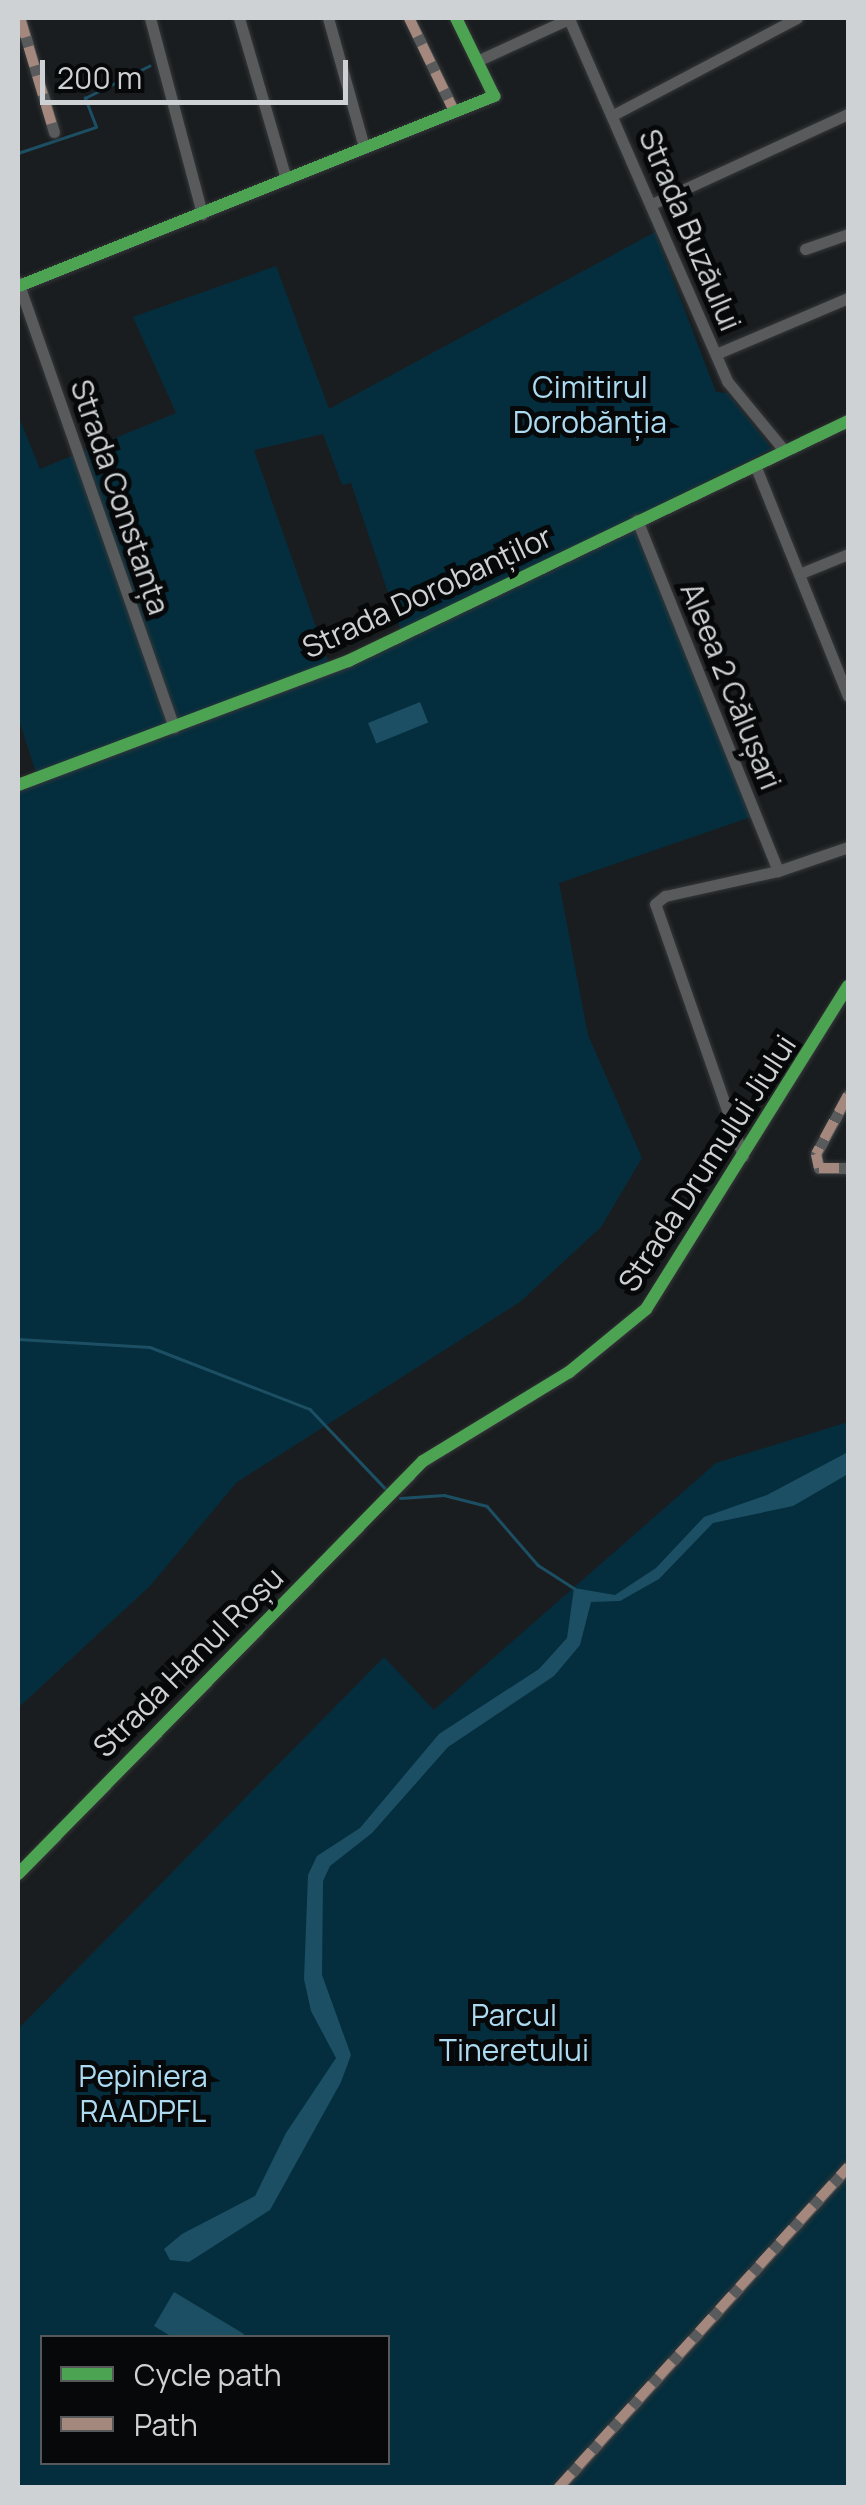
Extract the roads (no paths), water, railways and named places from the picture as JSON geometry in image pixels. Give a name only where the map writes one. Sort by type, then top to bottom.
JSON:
[{"type":"street","points":[[20,18],[54,132]]},
{"type":"street","points":[[150,18],[202,214]]},
{"type":"street","points":[[239,18],[286,179]]},
{"type":"street","points":[[328,18],[364,147]]},
{"type":"street","points":[[408,18],[454,111]]},
{"type":"street","points":[[18,284],[494,96],[456,18]]},
{"type":"street","points":[[477,61],[570,18]]},
{"type":"street","name":"Strada Buzăului","points":[[570,18],[728,381],[783,449]]},
{"type":"street","points":[[614,115],[797,18]]},
{"type":"street","points":[[652,204],[848,114]]},
{"type":"street","points":[[805,249],[848,234]]},
{"type":"street","name":"Strada Constanța","points":[[18,284],[174,728]]},
{"type":"street","points":[[716,354],[848,298]]},
{"type":"street","name":"Strada Dorobanților","points":[[18,786],[348,662],[848,421]]},
{"type":"street","points":[[755,465],[848,696]]},
{"type":"street","name":"Aleea 2 Călușari","points":[[638,520],[778,872]]},
{"type":"street","points":[[799,574],[848,554]]},
{"type":"street","points":[[743,1156],[657,902],[778,872],[848,846]]},
{"type":"street","name":"Strada Drumului Jiului","points":[[397,1488],[422,1461],[569,1372],[646,1309],[848,986]]},
{"type":"street","points":[[848,1095],[816,1154],[819,1168],[848,1168]]},
{"type":"street","name":"Strada Hanul Roșu","points":[[18,1874],[397,1488]]},
{"type":"street","points":[[558,2488],[848,2167]]},
{"type":"waterway","points":[[18,153],[96,127],[85,98],[149,66]]},
{"type":"waterway","points":[[18,1339],[150,1347],[310,1409],[385,1488]]},
{"type":"waterway","points":[[400,1498],[444,1495],[487,1506],[538,1565],[574,1588]]},
{"type":"park label","name":"Cimitirul Dorobănția","points":[[590,404]]},
{"type":"park label","name":"Parcul Tineretului","points":[[514,2032]]},
{"type":"park label","name":"Pepiniera RAADPFL","points":[[143,2093]]}]
